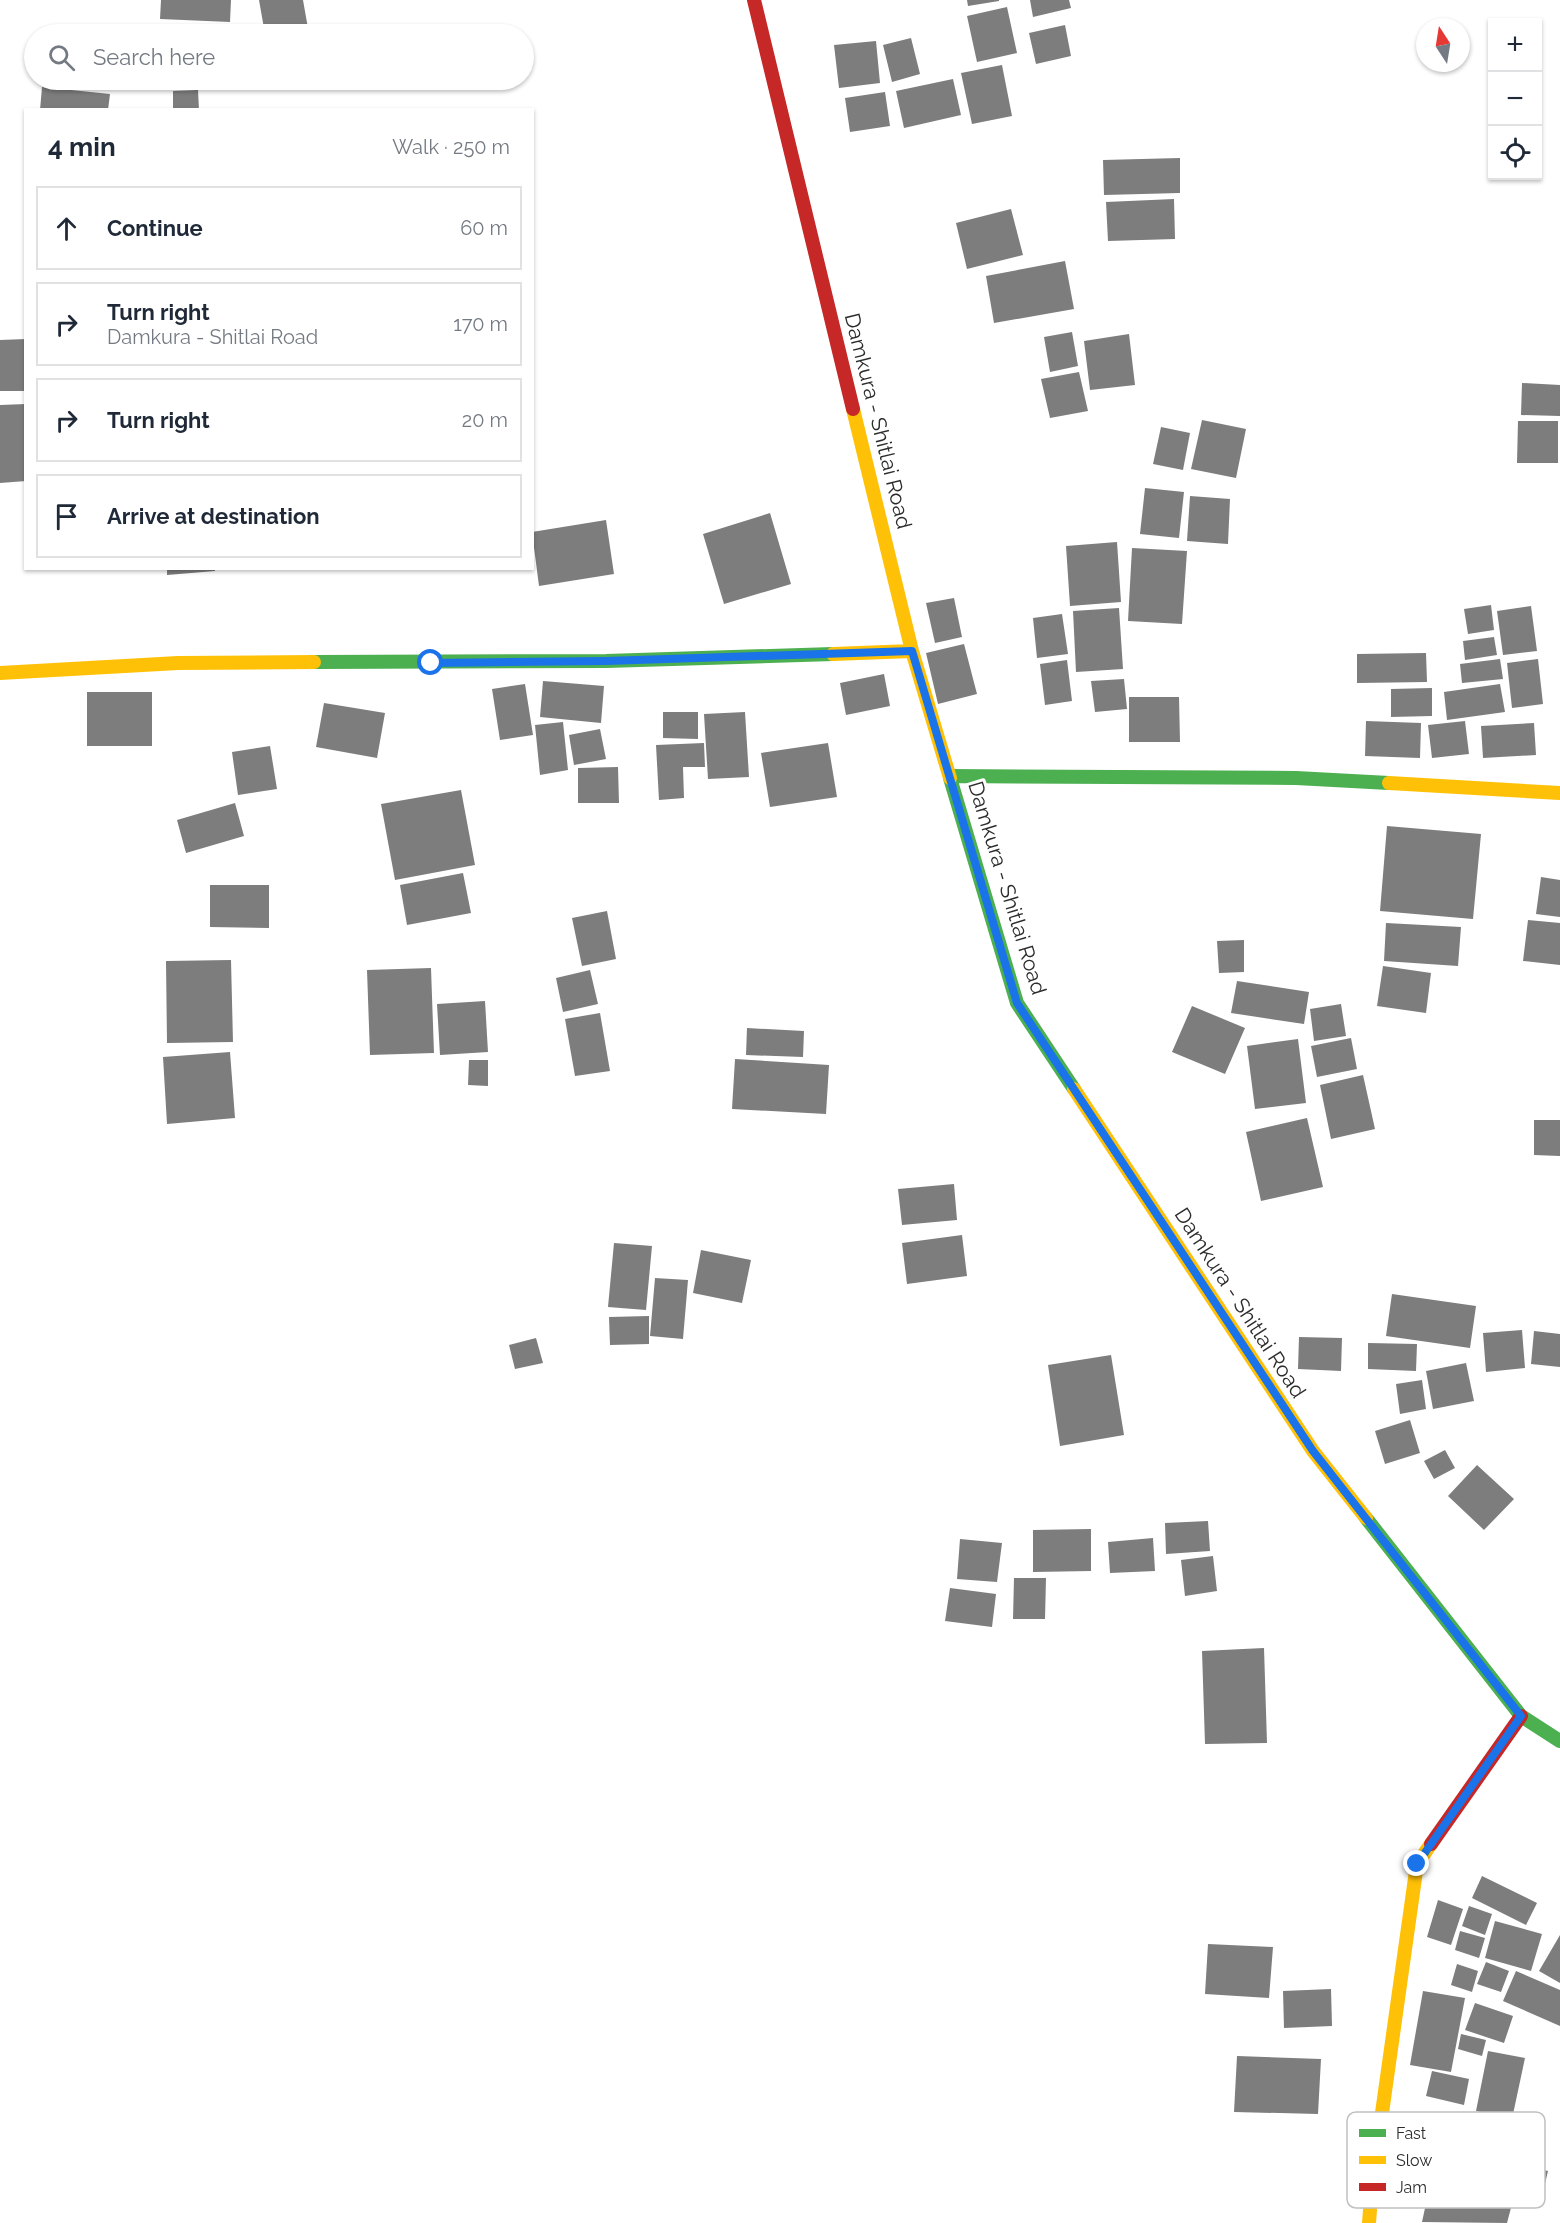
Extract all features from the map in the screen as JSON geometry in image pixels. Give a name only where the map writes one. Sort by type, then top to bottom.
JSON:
[{"type":"street","name":"Damkura - Shitlai Road","points":[[754,0],[912,651],[1017,1003],[1313,1451],[1521,1716],[1560,1741]]},
{"type":"street","points":[[0,673],[178,663],[606,661],[912,651]]},
{"type":"street","points":[[950,776],[1296,778],[1560,793]]},
{"type":"street","points":[[1382,2112],[1417,1864],[1521,1716]]},
{"type":"street","points":[[1369,2223],[1370,2208]]},
{"type":"building","points":[[161,0],[231,0],[230,22],[160,19]]},
{"type":"building","points":[[259,0],[303,0],[307,24],[263,24]]},
{"type":"building","points":[[967,0],[999,0],[999,1],[968,6]]},
{"type":"building","points":[[1030,0],[1069,0],[1071,8],[1033,17]]},
{"type":"building","points":[[1007,7],[1017,53],[977,62],[967,16]]},
{"type":"building","points":[[1065,25],[1071,56],[1036,64],[1029,33]]},
{"type":"building","points":[[911,38],[920,74],[892,82],[883,45]]},
{"type":"building","points":[[876,41],[880,83],[839,88],[834,45]]},
{"type":"building","points":[[1002,65],[1012,116],[972,124],[961,73]]},
{"type":"building","points":[[953,79],[961,115],[904,128],[896,91]]},
{"type":"building","points":[[42,90],[110,94],[108,108],[40,108]]},
{"type":"building","points":[[198,90],[199,108],[173,108],[173,91]]},
{"type":"building","points":[[885,92],[890,126],[850,132],[845,98]]},
{"type":"building","points":[[1180,158],[1180,193],[1104,195],[1103,160]]},
{"type":"building","points":[[1174,199],[1175,239],[1108,241],[1106,202]]},
{"type":"building","points":[[1011,209],[1023,255],[967,269],[956,223]]},
{"type":"building","points":[[1065,261],[1074,309],[994,323],[986,276]]},
{"type":"building","points":[[1072,332],[1078,366],[1050,372],[1044,337]]},
{"type":"building","points":[[1129,334],[1135,385],[1090,390],[1084,341]]},
{"type":"building","points":[[24,339],[24,391],[0,391],[0,340]]},
{"type":"building","points":[[1079,372],[1088,411],[1050,418],[1041,379]]},
{"type":"building","points":[[1522,383],[1560,385],[1560,416],[1521,415]]},
{"type":"building","points":[[24,404],[24,481],[0,483],[0,405]]},
{"type":"building","points":[[1202,420],[1246,429],[1236,478],[1191,469]]},
{"type":"building","points":[[1518,421],[1558,421],[1558,463],[1517,463]]},
{"type":"building","points":[[1161,427],[1190,433],[1183,470],[1153,464]]},
{"type":"building","points":[[1145,488],[1184,492],[1179,538],[1140,534]]},
{"type":"building","points":[[1190,496],[1230,499],[1228,544],[1187,541]]},
{"type":"building","points":[[770,513],[791,584],[724,604],[703,534]]},
{"type":"building","points":[[606,520],[614,574],[539,586],[534,532]]},
{"type":"building","points":[[1117,542],[1121,602],[1070,606],[1066,546]]},
{"type":"building","points":[[1132,548],[1187,551],[1182,624],[1128,621]]},
{"type":"building","points":[[167,570],[215,570],[215,571],[167,575]]},
{"type":"building","points":[[954,598],[962,637],[935,643],[926,603]]},
{"type":"building","points":[[1491,605],[1494,630],[1468,634],[1464,609]]},
{"type":"building","points":[[1531,606],[1537,651],[1503,655],[1497,611]]},
{"type":"building","points":[[1119,608],[1123,669],[1076,672],[1073,611]]},
{"type":"building","points":[[1062,614],[1068,654],[1037,658],[1033,618]]},
{"type":"building","points":[[1494,637],[1497,655],[1465,660],[1463,641]]},
{"type":"building","points":[[964,644],[977,694],[938,704],[926,653]]},
{"type":"building","points":[[1426,653],[1427,682],[1357,683],[1357,654]]},
{"type":"building","points":[[1500,659],[1503,679],[1462,683],[1460,664]]},
{"type":"building","points":[[1538,659],[1543,704],[1512,708],[1507,663]]},
{"type":"building","points":[[1067,660],[1072,701],[1045,705],[1040,664]]},
{"type":"building","points":[[884,674],[890,706],[846,715],[840,683]]},
{"type":"building","points":[[1124,679],[1127,709],[1095,712],[1091,681]]},
{"type":"building","points":[[543,681],[604,686],[601,723],[540,717]]},
{"type":"building","points":[[525,684],[533,735],[500,740],[492,689]]},
{"type":"building","points":[[1500,684],[1505,712],[1447,720],[1444,692]]},
{"type":"building","points":[[1432,688],[1432,716],[1391,717],[1391,689]]},
{"type":"building","points":[[87,692],[152,692],[152,746],[87,746]]},
{"type":"building","points":[[1129,697],[1179,697],[1180,742],[1129,742]]},
{"type":"building","points":[[324,703],[385,713],[377,758],[316,747]]},
{"type":"building","points":[[663,712],[698,712],[698,739],[663,738]]},
{"type":"building","points":[[745,712],[749,777],[708,779],[704,714]]},
{"type":"building","points":[[1366,721],[1421,723],[1420,758],[1365,756]]},
{"type":"building","points":[[1465,721],[1469,754],[1432,758],[1428,725]]},
{"type":"building","points":[[563,722],[568,770],[540,775],[535,725]]},
{"type":"building","points":[[1534,723],[1536,755],[1483,758],[1481,726]]},
{"type":"building","points":[[600,729],[606,759],[574,765],[569,735]]},
{"type":"building","points":[[704,743],[705,767],[683,767],[684,798],[659,800],[656,745]]},
{"type":"building","points":[[828,743],[837,797],[770,807],[761,753]]},
{"type":"building","points":[[270,746],[277,789],[238,795],[232,752]]},
{"type":"building","points":[[618,767],[619,803],[578,803],[578,768]]},
{"type":"building","points":[[461,790],[475,865],[395,880],[381,804]]},
{"type":"building","points":[[235,803],[244,836],[186,853],[177,820]]},
{"type":"building","points":[[1387,826],[1481,834],[1473,919],[1380,911]]},
{"type":"building","points":[[463,873],[471,913],[407,925],[400,885]]},
{"type":"building","points":[[1541,877],[1560,880],[1560,917],[1536,914]]},
{"type":"building","points":[[210,885],[269,885],[269,928],[210,927]]},
{"type":"building","points":[[607,911],[616,959],[582,966],[572,918]]},
{"type":"building","points":[[1528,920],[1560,923],[1560,965],[1523,961]]},
{"type":"building","points":[[1386,923],[1461,927],[1458,966],[1384,961]]},
{"type":"building","points":[[1244,940],[1244,972],[1219,973],[1217,941]]},
{"type":"building","points":[[231,960],[233,1042],[167,1043],[166,961]]},
{"type":"building","points":[[1383,966],[1431,973],[1426,1013],[1377,1006]]},
{"type":"building","points":[[431,968],[434,1053],[370,1055],[367,970]]},
{"type":"building","points":[[590,970],[598,1004],[563,1012],[556,978]]},
{"type":"building","points":[[1237,981],[1309,992],[1304,1024],[1231,1013]]},
{"type":"building","points":[[485,1001],[488,1052],[440,1055],[437,1004]]},
{"type":"building","points":[[1341,1004],[1346,1036],[1314,1041],[1310,1009]]},
{"type":"building","points":[[1192,1006],[1245,1028],[1225,1074],[1172,1052]]},
{"type":"building","points":[[600,1013],[610,1071],[575,1076],[565,1019]]},
{"type":"building","points":[[747,1028],[804,1031],[803,1057],[746,1055]]},
{"type":"building","points":[[1351,1038],[1357,1069],[1317,1077],[1311,1046]]},
{"type":"building","points":[[1298,1039],[1306,1103],[1255,1109],[1247,1046]]},
{"type":"building","points":[[230,1052],[235,1118],[167,1124],[163,1057]]},
{"type":"building","points":[[735,1059],[829,1065],[826,1114],[732,1109]]},
{"type":"building","points":[[469,1060],[488,1060],[488,1086],[468,1085]]},
{"type":"building","points":[[1363,1075],[1375,1129],[1331,1139],[1320,1085]]},
{"type":"building","points":[[1307,1118],[1323,1187],[1261,1201],[1246,1132]]},
{"type":"building","points":[[1534,1120],[1560,1120],[1560,1156],[1534,1155]]},
{"type":"building","points":[[954,1184],[957,1220],[902,1225],[898,1189]]},
{"type":"building","points":[[962,1235],[967,1276],[907,1284],[902,1243]]},
{"type":"building","points":[[614,1243],[652,1246],[646,1310],[608,1307]]},
{"type":"building","points":[[701,1250],[751,1260],[742,1303],[693,1293]]},
{"type":"building","points":[[655,1278],[688,1280],[683,1339],[650,1336]]},
{"type":"building","points":[[1392,1294],[1476,1306],[1470,1348],[1386,1336]]},
{"type":"building","points":[[649,1316],[649,1344],[610,1345],[609,1317]]},
{"type":"building","points":[[1522,1330],[1525,1368],[1486,1372],[1483,1333]]},
{"type":"building","points":[[1534,1331],[1560,1334],[1560,1367],[1531,1364]]},
{"type":"building","points":[[1299,1337],[1342,1338],[1341,1371],[1298,1369]]},
{"type":"building","points":[[536,1338],[543,1363],[515,1369],[509,1345]]},
{"type":"building","points":[[1368,1343],[1417,1344],[1416,1371],[1368,1369]]},
{"type":"building","points":[[1111,1355],[1124,1435],[1060,1446],[1048,1365]]},
{"type":"building","points":[[1466,1363],[1474,1401],[1433,1409],[1426,1371]]},
{"type":"building","points":[[1422,1380],[1426,1409],[1400,1414],[1396,1384]]},
{"type":"building","points":[[1410,1420],[1420,1453],[1385,1464],[1375,1431]]},
{"type":"building","points":[[1445,1450],[1455,1468],[1434,1479],[1424,1461]]},
{"type":"building","points":[[1477,1465],[1514,1499],[1484,1530],[1448,1496]]},
{"type":"building","points":[[1208,1521],[1210,1551],[1166,1554],[1165,1523]]},
{"type":"building","points":[[1091,1529],[1091,1571],[1033,1572],[1033,1530]]},
{"type":"building","points":[[1153,1538],[1155,1571],[1110,1573],[1108,1542]]},
{"type":"building","points":[[960,1539],[1002,1543],[997,1582],[957,1579]]},
{"type":"building","points":[[1213,1556],[1217,1591],[1185,1596],[1181,1560]]},
{"type":"building","points":[[1014,1578],[1046,1578],[1045,1619],[1013,1619]]},
{"type":"building","points":[[950,1588],[996,1594],[992,1627],[945,1621]]},
{"type":"building","points":[[1264,1648],[1267,1743],[1205,1744],[1202,1651]]},
{"type":"building","points":[[1482,1876],[1537,1903],[1526,1925],[1472,1898]]},
{"type":"building","points":[[1438,1900],[1463,1909],[1451,1945],[1427,1937]]},
{"type":"building","points":[[1469,1906],[1492,1914],[1485,1935],[1462,1926]]},
{"type":"building","points":[[1495,1921],[1542,1934],[1531,1971],[1485,1958]]},
{"type":"building","points":[[1460,1931],[1485,1938],[1479,1958],[1455,1950]]},
{"type":"building","points":[[1560,1935],[1560,1983],[1539,1971]]},
{"type":"building","points":[[1208,1944],[1273,1947],[1269,1998],[1205,1994]]},
{"type":"building","points":[[1486,1962],[1509,1971],[1501,1992],[1477,1984]]},
{"type":"building","points":[[1457,1964],[1478,1971],[1472,1992],[1451,1985]]},
{"type":"building","points":[[1516,1971],[1560,1990],[1560,2026],[1503,2001]]},
{"type":"building","points":[[1331,1989],[1332,2026],[1284,2028],[1283,1991]]},
{"type":"building","points":[[1423,1991],[1465,1998],[1451,2072],[1410,2065]]},
{"type":"building","points":[[1475,2003],[1513,2016],[1504,2043],[1465,2030]]},
{"type":"building","points":[[1461,2034],[1486,2040],[1482,2056],[1458,2049]]},
{"type":"building","points":[[1488,2051],[1525,2058],[1513,2112],[1476,2111]]},
{"type":"building","points":[[1237,2056],[1321,2059],[1318,2114],[1234,2112]]},
{"type":"building","points":[[1432,2071],[1469,2079],[1464,2105],[1426,2096]]},
{"type":"building","points":[[1425,2208],[1511,2208],[1507,2223],[1422,2222]]},
{"type":"traffic: fast","points":[[314,662],[606,661],[833,654]]},
{"type":"traffic: fast","points":[[950,776],[1296,778],[1389,783]]},
{"type":"traffic: fast","points":[[950,778],[1017,1003],[1074,1089]]},
{"type":"traffic: fast","points":[[1366,1518],[1521,1716],[1560,1741]]},
{"type":"traffic: slow","points":[[853,409],[912,651],[950,778]]},
{"type":"traffic: slow","points":[[833,654],[912,651]]},
{"type":"traffic: slow","points":[[0,673],[178,663],[314,662]]},
{"type":"traffic: slow","points":[[1389,783],[1560,793]]},
{"type":"traffic: slow","points":[[1074,1089],[1313,1451],[1366,1518]]},
{"type":"traffic: slow","points":[[1382,2112],[1417,1864],[1431,1844]]},
{"type":"traffic: slow","points":[[1369,2223],[1370,2208]]},
{"type":"traffic: jam","points":[[754,0],[853,409]]},
{"type":"traffic: jam","points":[[1431,1844],[1521,1716]]},
{"type":"route","points":[[431,663],[606,661],[912,651],[1017,1003],[1313,1451],[1521,1716],[1417,1864]]}]
